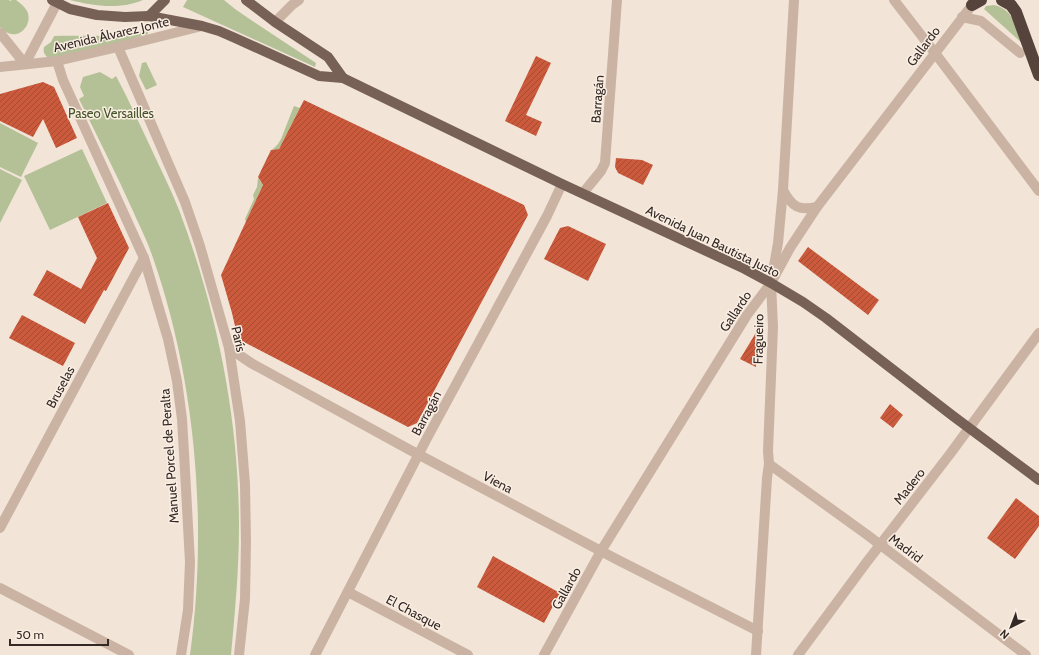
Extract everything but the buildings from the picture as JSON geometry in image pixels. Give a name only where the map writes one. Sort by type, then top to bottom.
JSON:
[{"type":"highway","points":[[1002,0],[1011,6],[1019,18],[1039,75]]},
{"type":"main road","points":[[149,16],[165,0]]},
{"type":"main road","name":"Avenida Juan Bautista Justo","points":[[246,0],[275,22],[328,57],[343,78]]},
{"type":"main road","name":"Avenida Juan Bautista Justo","points":[[54,2],[97,15],[125,17],[149,16],[202,26],[236,38],[319,76],[343,78],[562,184],[709,252],[771,283],[803,302],[1039,480]]},
{"type":"street","points":[[275,22],[299,0]]},
{"type":"street","name":"Barragán","points":[[583,193],[601,171],[605,163],[617,0]]},
{"type":"street","name":"Fragueiro","points":[[756,655],[769,464],[768,451],[773,327],[771,283],[778,243],[783,190],[794,0]]},
{"type":"street","points":[[894,0],[1039,191]]},
{"type":"street","name":"Avenida Álvarez Jonte","points":[[24,64],[54,2]]},
{"type":"street","name":"Gallardo","points":[[544,655],[601,551],[747,315],[771,283],[790,248],[817,207],[962,17],[976,2]]},
{"type":"street","points":[[962,17],[981,21],[1020,53]]},
{"type":"street","name":"Avenida Álvarez Jonte","points":[[0,67],[57,61],[118,48],[202,26]]},
{"type":"street","points":[[0,33],[24,64]]},
{"type":"street","name":"París","points":[[118,48],[185,202],[200,246],[229,348],[240,421],[245,484],[245,600],[239,655]]},
{"type":"street","name":"Manuel Porcel de Peralta","points":[[57,61],[63,80],[144,258],[168,339],[177,381],[182,419],[190,562],[188,610],[181,655]]},
{"type":"street","name":"Barragán","points":[[315,655],[418,455],[547,216],[562,184]]},
{"type":"street","points":[[783,190],[788,200],[796,206],[807,209],[817,207]]},
{"type":"street","name":"Bruselas","points":[[0,528],[144,258]]},
{"type":"street","name":"Madero","points":[[798,655],[950,454],[1039,333]]},
{"type":"street","name":"Viena","points":[[229,348],[251,363],[418,455],[758,631]]},
{"type":"street","name":"Madrid","points":[[769,464],[1026,655]]},
{"type":"street","points":[[0,588],[129,655]]},
{"type":"street","name":"El Chasque","points":[[348,592],[468,655]]},
{"type":"green space","points":[[0,0],[16,0],[26,9],[28,20],[25,29],[17,34],[13,34],[6,32],[0,27]]},
{"type":"green space","points":[[70,0],[143,0],[125,5],[106,6]]},
{"type":"green space","points":[[187,0],[224,0],[235,9],[316,63],[315,67],[183,7]]},
{"type":"green space","points":[[994,5],[1006,10],[1010,15],[1016,25],[1022,43],[984,9],[986,6]]},
{"type":"green space","points":[[146,31],[148,34],[66,59],[48,58],[44,52],[44,47],[51,42],[54,36],[123,35]]},
{"type":"green space","points":[[146,62],[157,85],[146,90],[139,76],[142,63]]},
{"type":"green space","name":"Paseo Versailles","points":[[100,72],[112,79],[116,76],[168,185],[179,210],[192,248],[215,326],[230,405],[238,486],[238,558],[231,655],[190,655],[198,555],[194,453],[188,402],[179,352],[167,303],[150,249],[79,99],[84,96],[80,87],[83,77]]},
{"type":"green space","points":[[294,106],[300,108],[279,149],[272,150],[281,139]]},
{"type":"green space","points":[[0,123],[38,143],[21,177],[0,167]]},
{"type":"green space","points":[[82,149],[107,203],[50,230],[24,176]]},
{"type":"green space","points":[[0,169],[22,180],[0,223]]},
{"type":"green space","points":[[258,178],[263,185],[246,222],[245,219],[254,199],[253,195],[257,187]]}]
